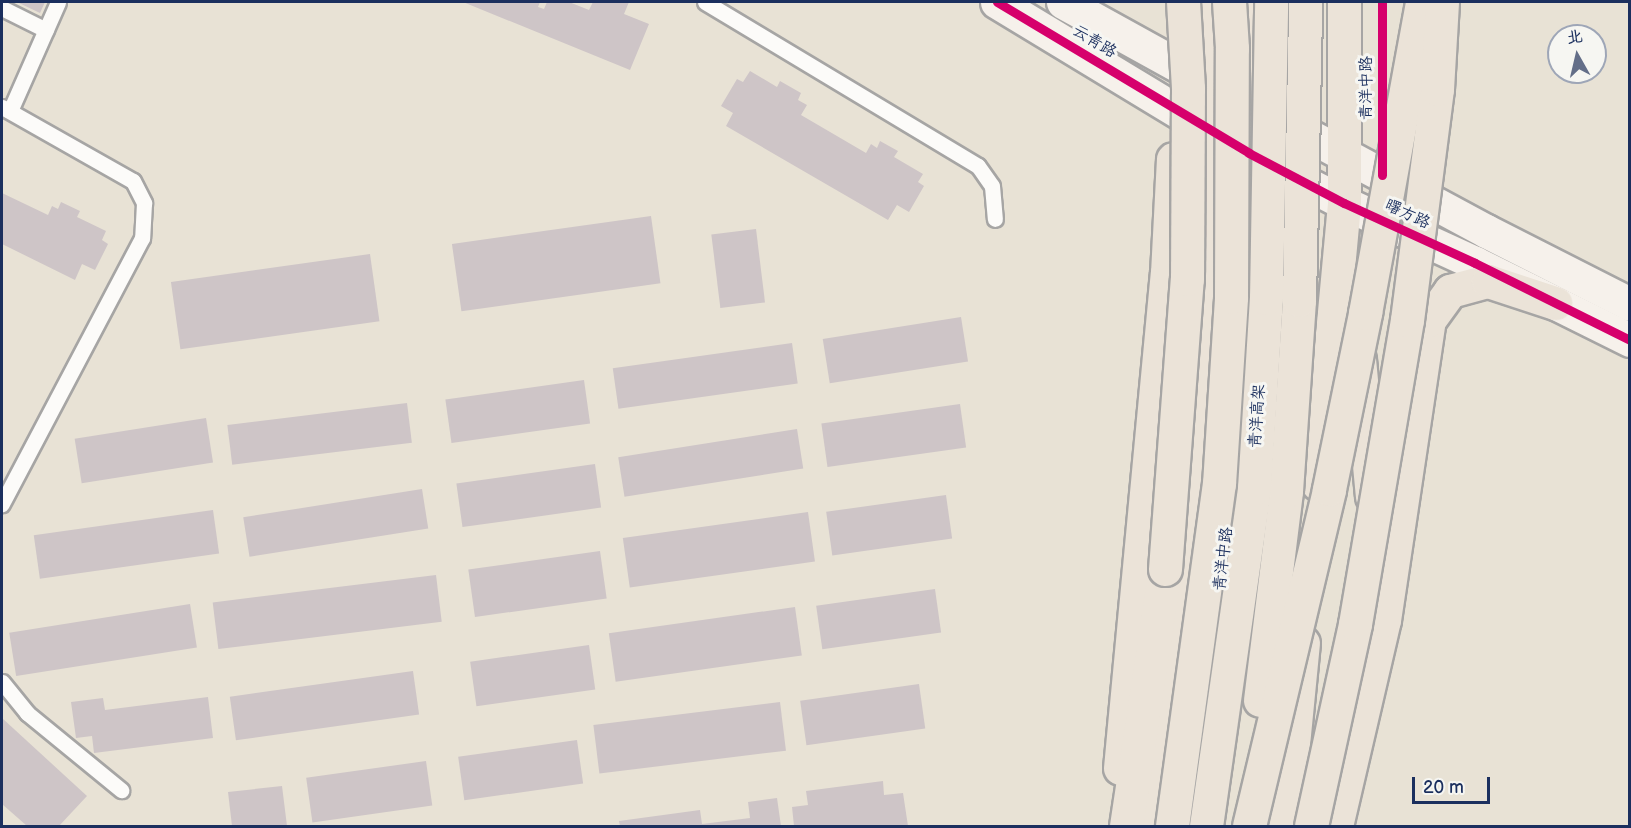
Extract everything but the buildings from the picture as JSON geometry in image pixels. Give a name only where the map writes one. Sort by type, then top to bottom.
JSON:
[{"type":"main road","points":[[1126,826],[1165,569],[1187,279],[1188,88],[1183,2]]},
{"type":"main road","points":[[1147,826],[1199,468],[1210,272],[1211,132],[1196,75],[1191,2]]},
{"type":"main road","points":[[1115,826],[1167,273],[1176,110],[1196,75],[1208,2]]},
{"type":"main road","points":[[1172,826],[1219,484],[1231,297],[1232,48],[1229,2]]},
{"type":"main road","name":"青洋中路","points":[[1188,826],[1246,390],[1249,153],[1246,2]]},
{"type":"main road","name":"青洋高架","points":[[1206,826],[1254,488],[1266,298],[1271,2]]},
{"type":"main road","name":"青洋高架","points":[[1244,826],[1286,491],[1299,300],[1305,2]]},
{"type":"main road","name":"青洋中路","points":[[1285,826],[1344,203],[1344,2]]},
{"type":"main road","points":[[1249,826],[1329,489],[1365,313],[1422,2]]},
{"type":"main road","points":[[1311,826],[1355,624],[1407,320],[1437,89],[1442,2]]},
{"type":"main road","points":[[1344,203],[1384,620]]},
{"type":"main road","points":[[1336,826],[1384,620],[1429,320],[1450,291],[1488,282],[1555,303]]},
{"type":"street","name":"云青路","points":[[997,2],[1176,110]]},
{"type":"street","name":"云青路","points":[[1063,2],[1196,75]]},
{"type":"street","name":"曙方路","points":[[1196,75],[1629,304]]},
{"type":"street","name":"曙方路","points":[[1176,110],[1211,132],[1344,203],[1629,340]]},
{"type":"lane","points":[[2,504],[142,238],[144,203],[133,181],[6,109],[58,2]]},
{"type":"lane","points":[[705,2],[978,166],[992,186],[995,219]]},
{"type":"lane","points":[[2,8],[46,30]]},
{"type":"lane","points":[[2,682],[27,713],[121,790]]},
{"type":"cycle path","points":[[997,2],[1249,153],[1344,203],[1475,263],[1630,340]]},
{"type":"cycle path","points":[[1382,2],[1382,175]]}]
